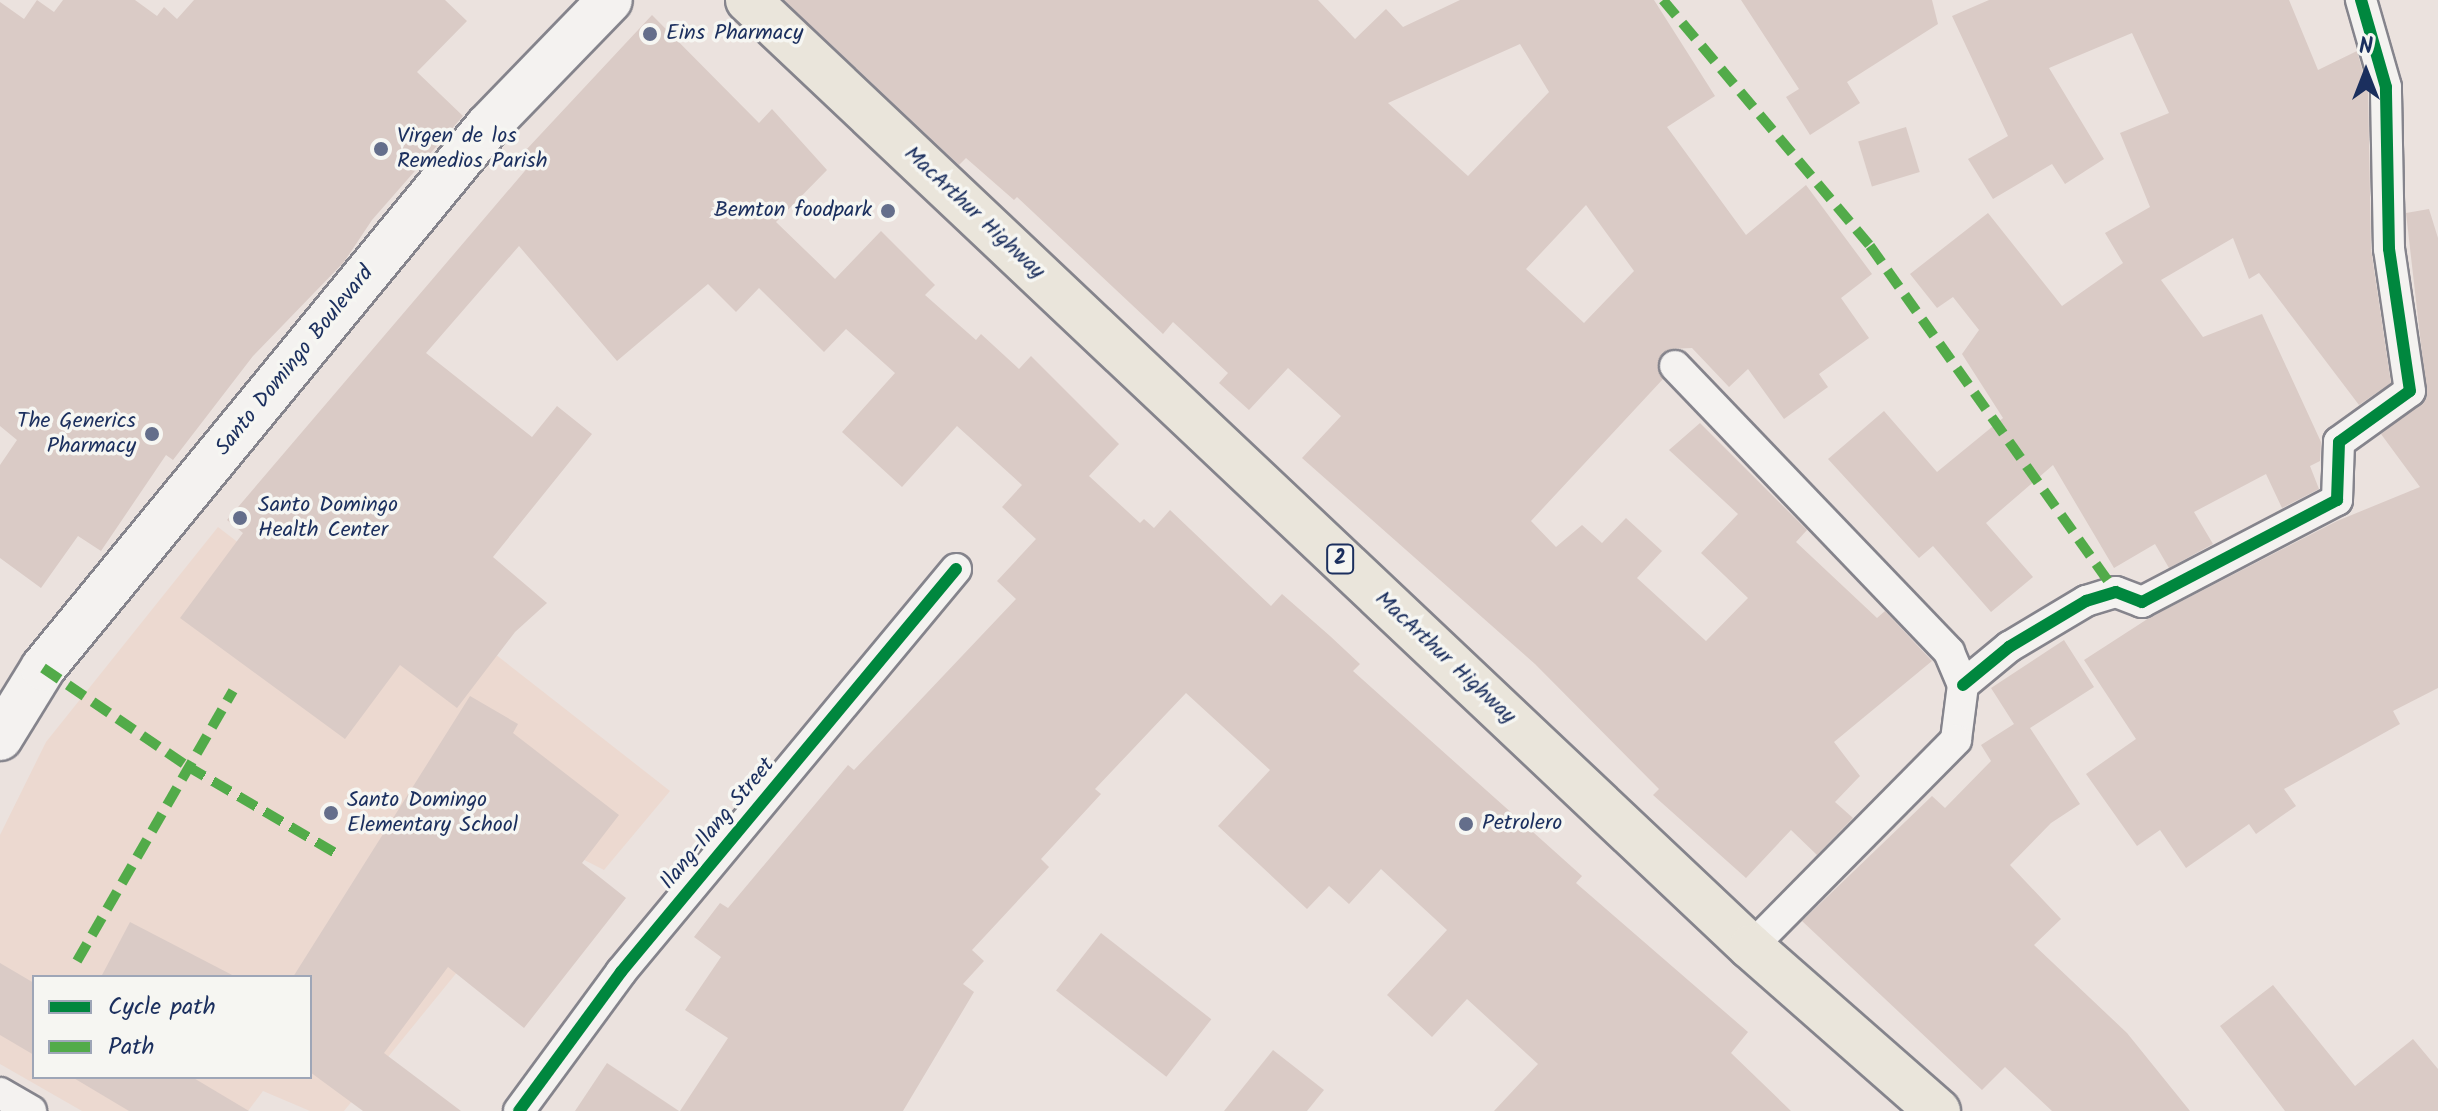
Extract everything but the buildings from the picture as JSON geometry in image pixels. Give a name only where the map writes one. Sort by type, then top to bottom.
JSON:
[{"type":"highway","name":"MacArthur Highway","points":[[748,0],[1751,947],[1938,1111]]},
{"type":"main road","name":"Santo Domingo Boulevard","points":[[0,738],[43,668],[488,126],[610,0]]},
{"type":"street","points":[[1963,685],[2009,647],[2086,601],[2116,592],[2142,602],[2337,500],[2339,442],[2410,391],[2389,249],[2386,87],[2361,0]]},
{"type":"street","points":[[1675,366],[1949,652],[1963,685],[1956,740],[1751,947]]},
{"type":"street","name":"Ilang-Ilang Street","points":[[519,1111],[621,972],[956,569]]},
{"type":"street","points":[[0,1093],[31,1111]]},
{"type":"shaded area","name":"Santo Domingo Elementary School","points":[[306,506],[670,791],[604,870],[559,847],[344,1111],[310,1111],[263,1091],[248,1111],[82,1111],[0,1064],[0,835],[46,742],[218,527],[261,560]]},
{"type":"marked path","points":[[1663,0],[1870,246],[2116,592]]},
{"type":"marked path","points":[[43,668],[187,766],[337,854]]},
{"type":"marked path","points":[[77,961],[233,691]]},
{"type":"cycle path","points":[[1963,685],[2009,647],[2086,601],[2116,592],[2142,602],[2337,500],[2339,442],[2410,391],[2389,249],[2386,87],[2361,0]]},
{"type":"cycle path","points":[[519,1111],[621,972],[956,569]]},
{"type":"place","name":"Eins Pharmacy","points":[[650,34]]},
{"type":"place","name":"Virgen de los Remedios Parish","points":[[381,149]]},
{"type":"place","name":"Bemton foodpark","points":[[888,211]]},
{"type":"place","name":"The Generics Pharmacy","points":[[152,434]]},
{"type":"place","name":"Santo Domingo Health Center","points":[[240,518]]},
{"type":"place","name":"Santo Domingo Elementary School","points":[[331,813]]},
{"type":"place","name":"Petrolero","points":[[1466,824]]}]
